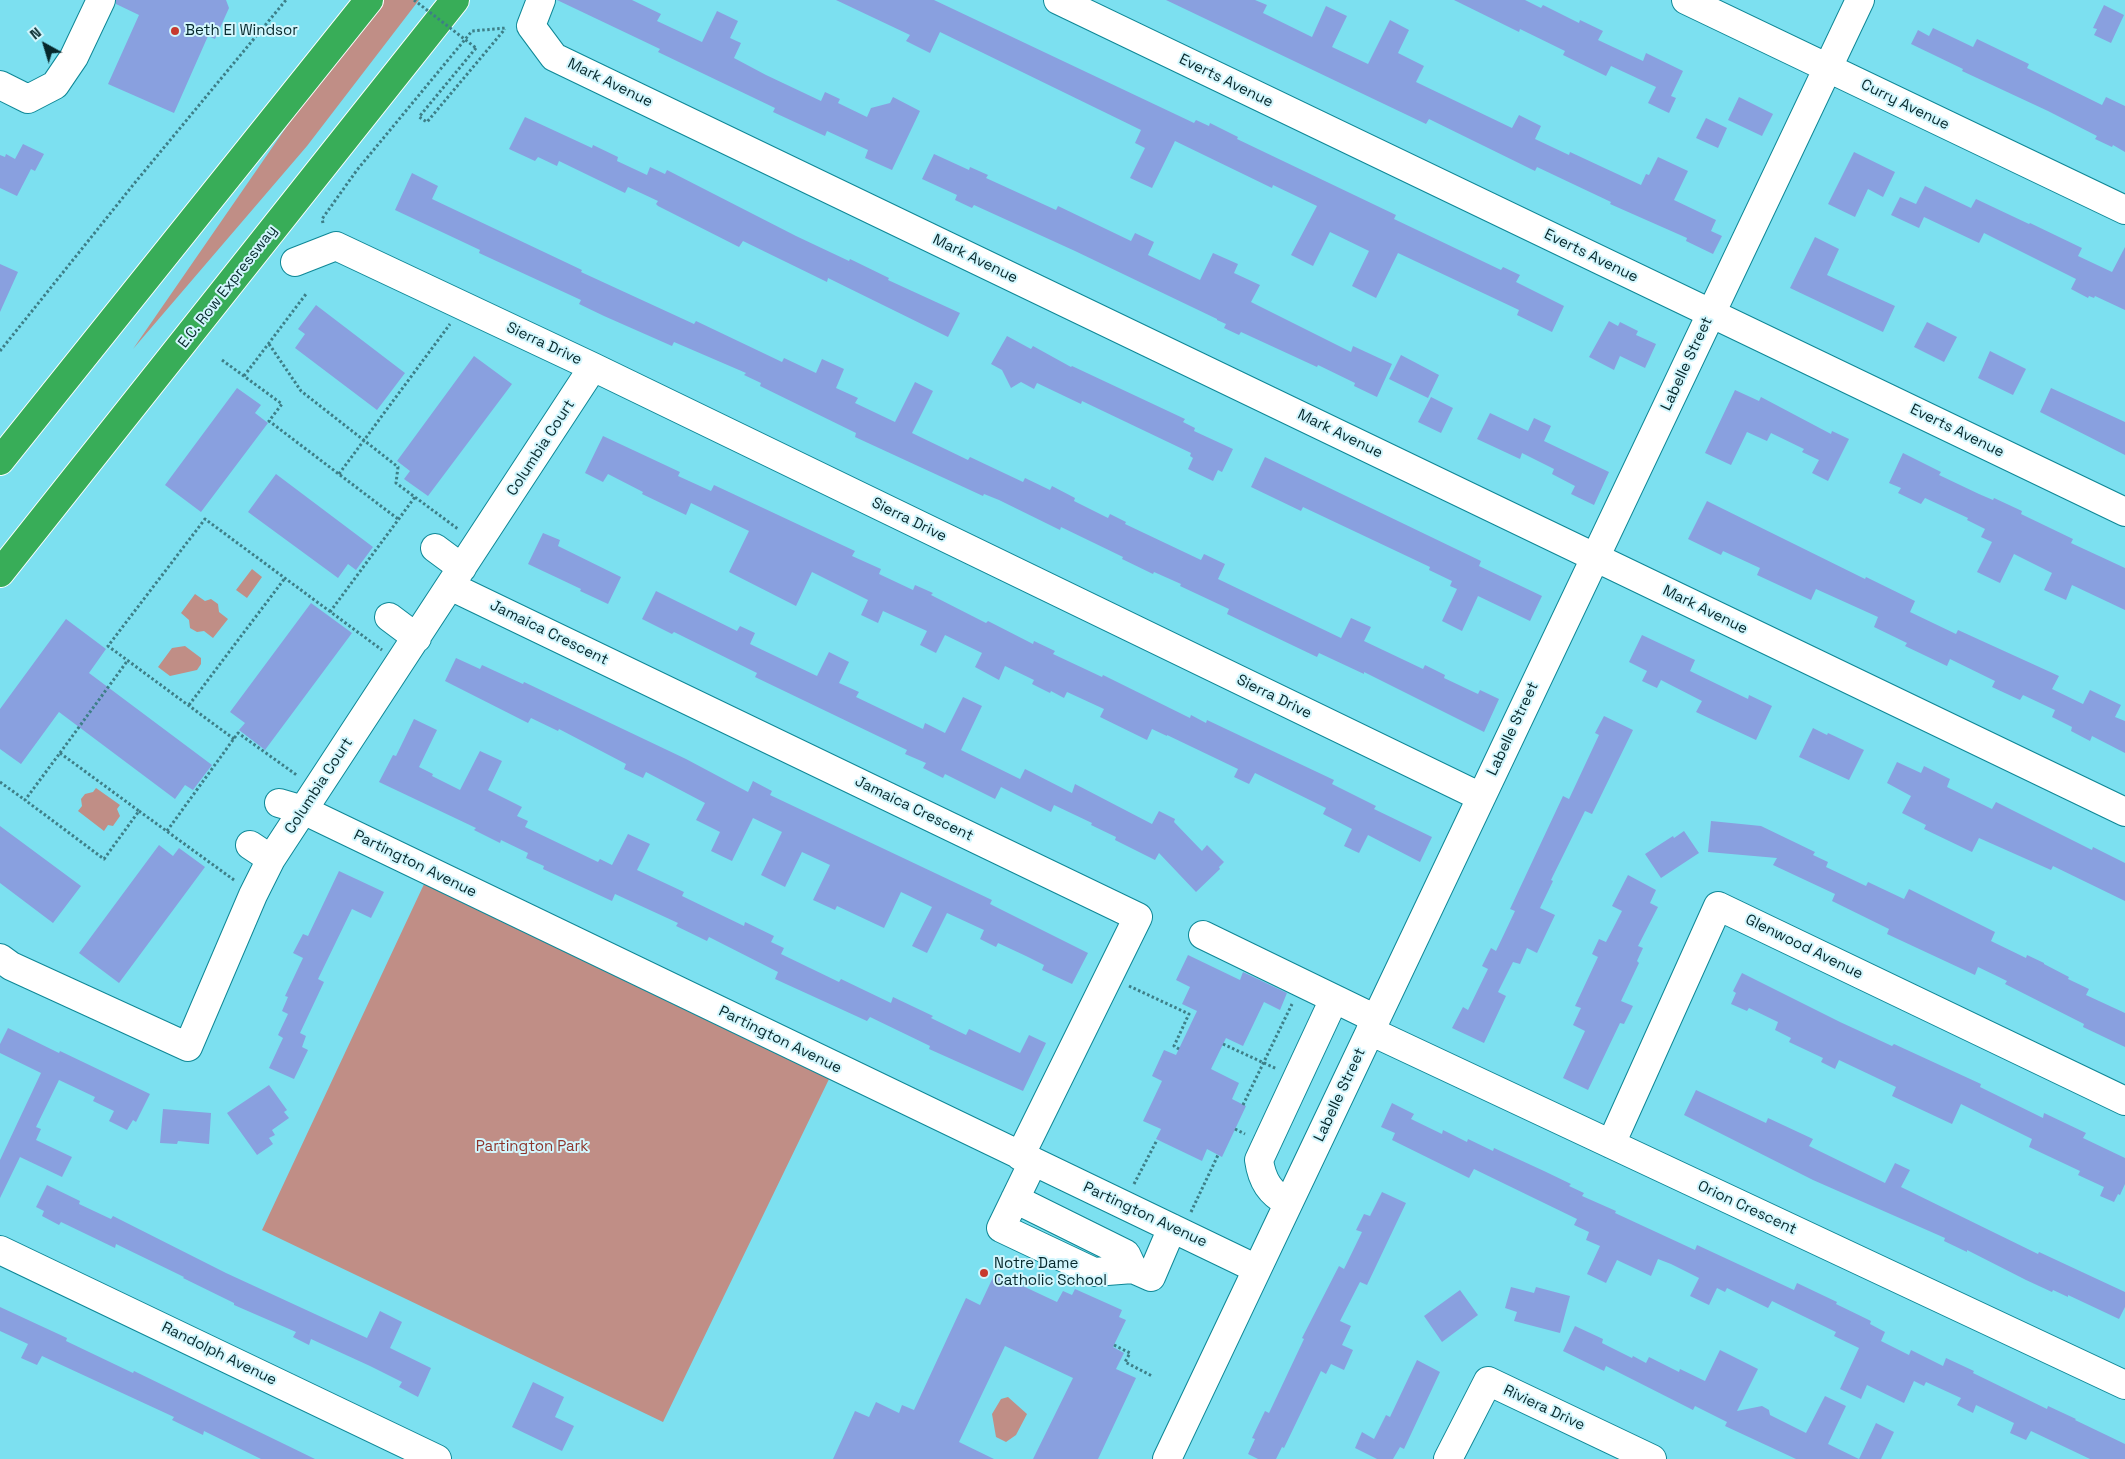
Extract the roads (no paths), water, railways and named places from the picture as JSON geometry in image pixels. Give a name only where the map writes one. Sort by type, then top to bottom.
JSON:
[{"type":"highway","points":[[0,461],[351,24],[367,0]]},
{"type":"highway","name":"E.C. Row Expressway","points":[[0,574],[455,0]]},
{"type":"street","points":[[0,85],[28,99],[55,85],[74,57],[101,0]]},
{"type":"street","name":"Mark Avenue","points":[[541,0],[531,26],[554,57],[2125,812]]},
{"type":"street","name":"Everts Avenue","points":[[1058,0],[2125,512]]},
{"type":"street","name":"Curry Avenue","points":[[1686,0],[2125,210]]},
{"type":"street","name":"Labelle Street","points":[[1167,1459],[1860,0]]},
{"type":"street","name":"Sierra Drive","points":[[296,262],[329,235],[593,367],[1481,797]]},
{"type":"street","name":"Columbia Court","points":[[0,958],[11,966],[188,1047],[253,895],[260,852],[291,806],[416,638],[593,367]]},
{"type":"street","points":[[435,548],[456,577]]},
{"type":"street","name":"Jamaica Crescent","points":[[456,577],[1138,917],[1027,1159]]},
{"type":"street","points":[[389,617],[416,638]]},
{"type":"street","name":"Partington Avenue","points":[[291,806],[1027,1159],[1181,1222],[1257,1269]]},
{"type":"street","name":"Glenwood Avenue","points":[[1611,1144],[1718,906],[2125,1101]]},
{"type":"street","name":"Orion Crescent","points":[[1202,935],[1334,999],[1373,1025],[1611,1144],[2125,1385]]},
{"type":"street","points":[[1288,1203],[1277,1197],[1261,1176],[1259,1160],[1334,999]]},
{"type":"street","points":[[1027,1159],[1015,1199],[1002,1228],[1094,1272],[1133,1269],[1151,1277],[1181,1222]]},
{"type":"street","points":[[1015,1199],[1126,1254],[1133,1269]]},
{"type":"street","name":"Randolph Avenue","points":[[0,1250],[437,1459]]},
{"type":"street","name":"Riviera Drive","points":[[1448,1459],[1488,1381],[1652,1459]]},
{"type":"place","name":"Beth El Windsor","points":[[175,31]]},
{"type":"place","name":"Notre Dame Catholic School","points":[[984,1273]]},
{"type":"park label","name":"Partington Park","points":[[532,1147]]}]
